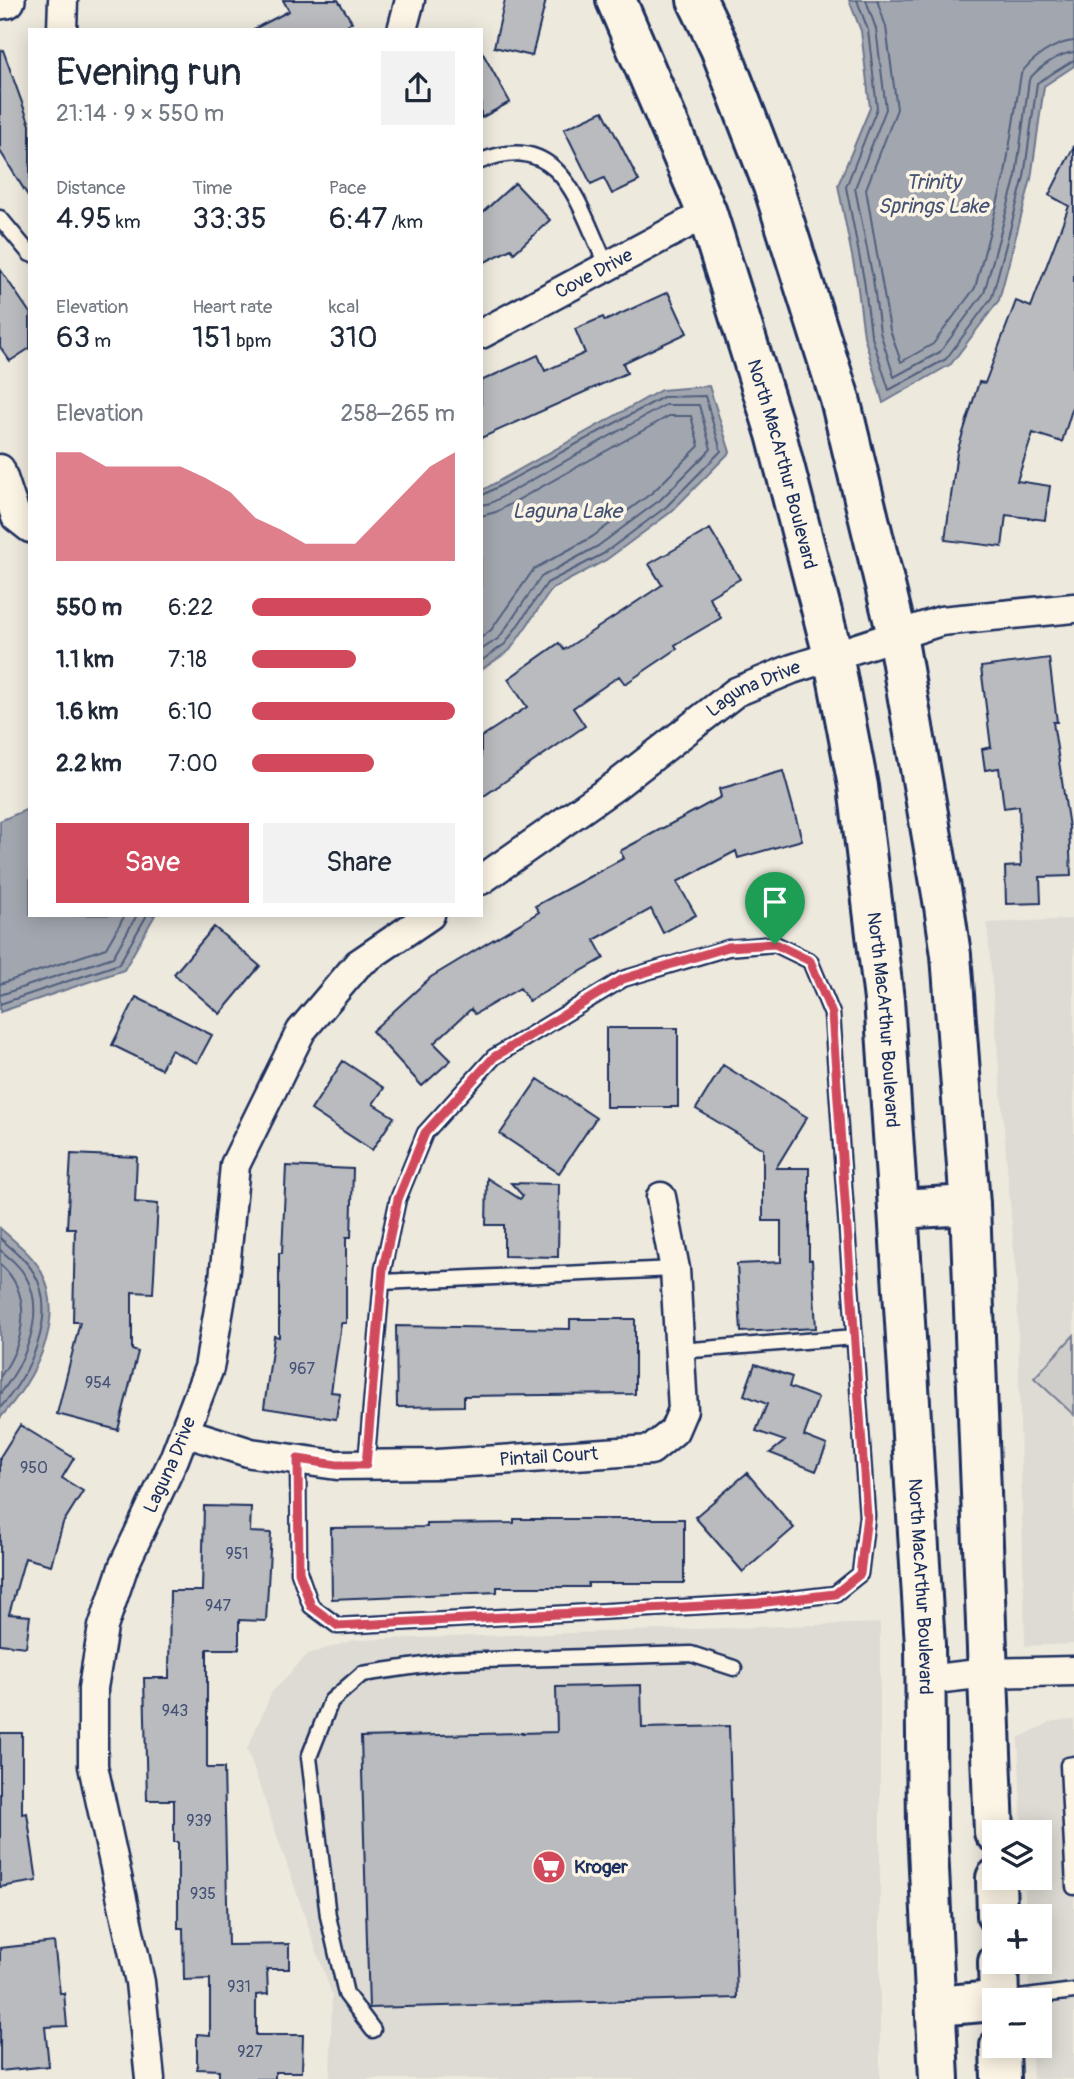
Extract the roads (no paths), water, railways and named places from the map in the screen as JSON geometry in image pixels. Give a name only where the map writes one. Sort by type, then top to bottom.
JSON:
[{"type":"main road","name":"North MacArthur Boulevard","points":[[616,0],[707,213],[788,473],[833,655],[858,786],[884,1000],[898,1209],[926,1680],[927,1827],[939,2079]]},
{"type":"main road","points":[[697,0],[720,48],[773,186],[846,420],[897,635],[951,955],[970,1205],[993,1820]]},
{"type":"main road","points":[[898,1209],[970,1205]]},
{"type":"main road","points":[[936,2006],[982,2002]]},
{"type":"main road","points":[[1000,2058],[1001,2079]]},
{"type":"street","points":[[0,1],[7,0]]},
{"type":"street","points":[[62,28],[63,0]]},
{"type":"street","points":[[403,28],[410,0]]},
{"type":"street","name":"Cove Drive","points":[[483,333],[707,213]]},
{"type":"street","points":[[0,468],[16,517],[28,526]]},
{"type":"street","name":"Laguna Drive","points":[[483,879],[615,786],[736,692],[833,655],[940,621],[1074,608]]},
{"type":"street","name":"Laguna Drive","points":[[150,2079],[140,1982],[93,1766],[93,1688],[103,1627],[124,1565],[184,1432],[209,1368],[224,1279],[235,1166],[301,1031],[358,964],[427,917]]},
{"type":"street","name":"Pintail Court","points":[[184,1432],[251,1453],[337,1465],[437,1464],[651,1450],[674,1431],[683,1410],[676,1269],[661,1197]]},
{"type":"street","points":[[926,1680],[987,1673],[1074,1671]]},
{"type":"lane","points":[[483,160],[517,151],[535,155],[554,166],[567,182],[608,268]]},
{"type":"lane","points":[[0,218],[28,252]]},
{"type":"lane","points":[[298,1459],[299,1572],[311,1606],[338,1626],[758,1603],[835,1594],[860,1574],[867,1516],[832,1014],[810,961],[775,944],[728,947],[623,979],[494,1057],[425,1133],[398,1199],[382,1282],[366,1465]]},
{"type":"lane","points":[[382,1282],[676,1269]]},
{"type":"lane","points":[[680,1351],[855,1337]]},
{"type":"lane","points":[[373,2031],[346,1994],[328,1916],[309,1757],[331,1701],[362,1674],[452,1661],[691,1654],[734,1668]]},
{"type":"lane","points":[[1074,1764],[1068,1765],[1074,1887]]},
{"type":"lane","points":[[1052,1994],[1074,1991]]},
{"type":"water","name":"Trinity Springs Lake","points":[[849,0],[1074,0],[1074,66],[1044,86],[1031,179],[999,300],[951,364],[883,403],[864,336],[857,281],[838,185],[870,108],[861,31]]},
{"type":"water","name":"Laguna Lake","points":[[709,386],[730,452],[671,512],[606,560],[552,589],[510,650],[483,669],[483,490],[661,390]]},
{"type":"water","points":[[28,809],[28,917],[154,917],[124,970],[0,1012],[0,821]]},
{"type":"water","points":[[0,1228],[33,1259],[41,1271],[51,1310],[49,1330],[35,1368],[0,1418]]},
{"type":"place","name":"Kroger","points":[[549,1867]]}]
